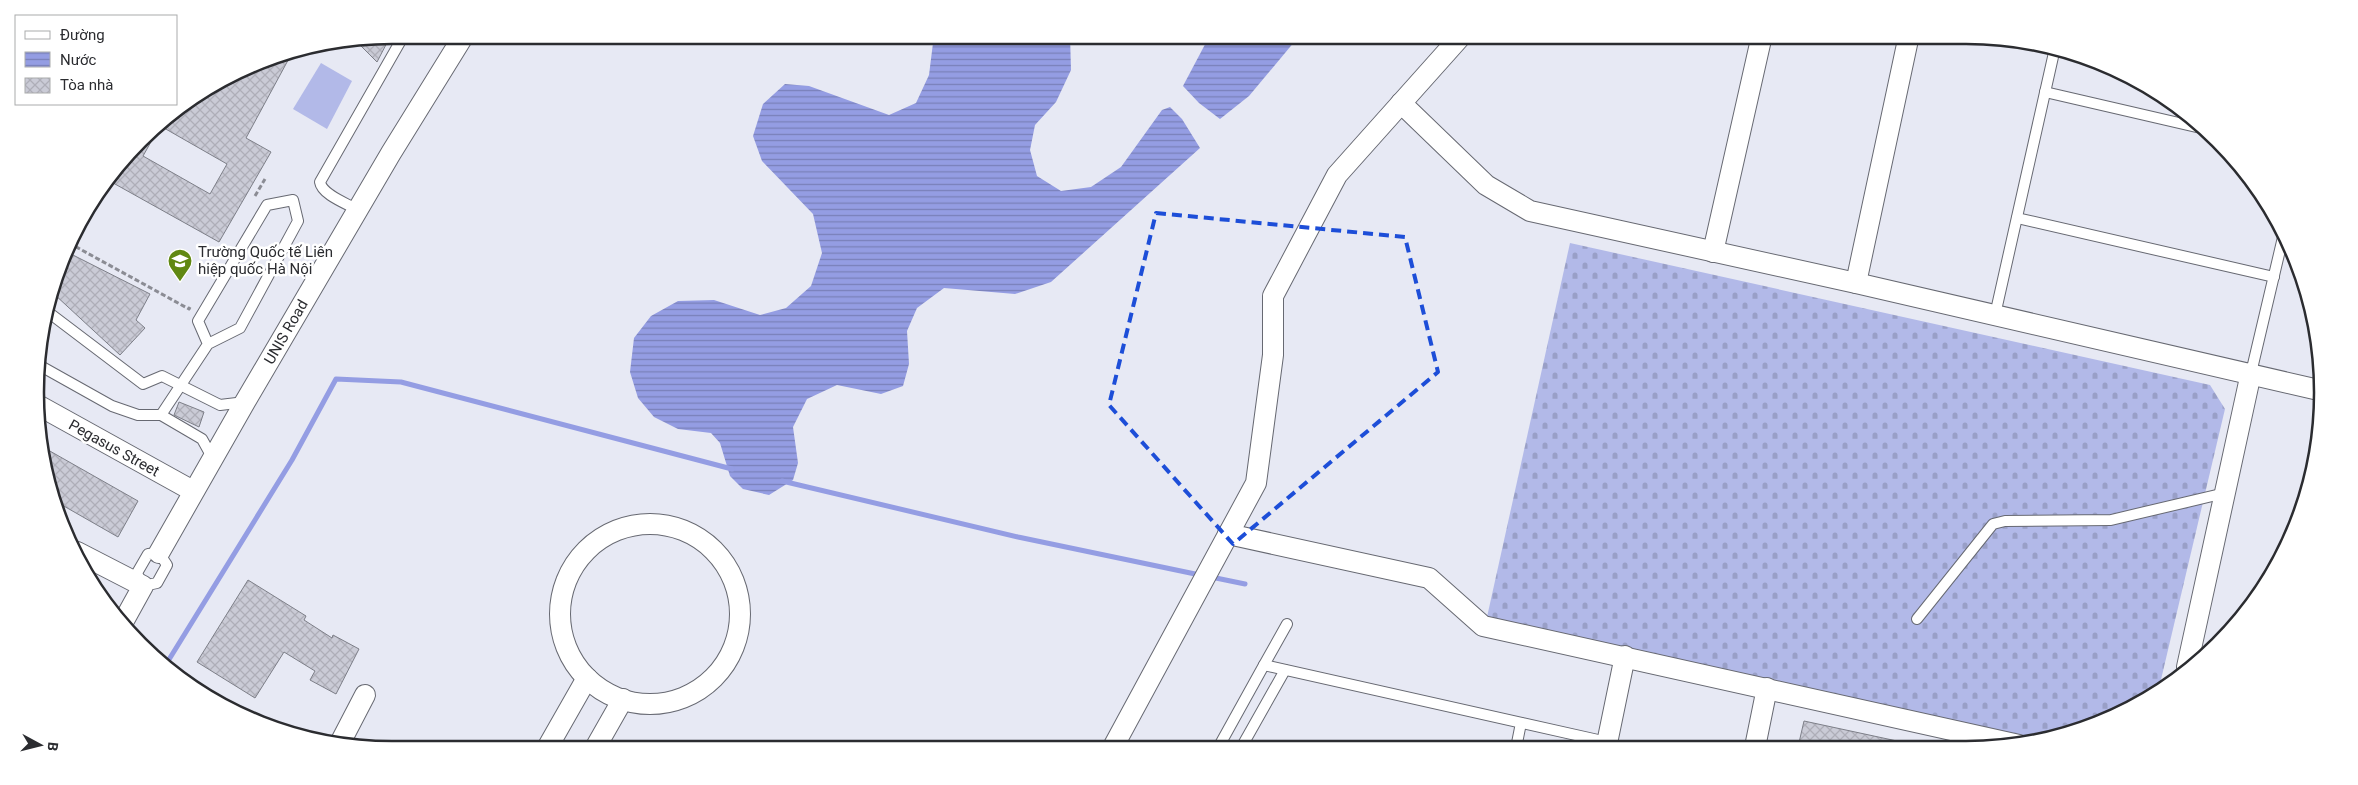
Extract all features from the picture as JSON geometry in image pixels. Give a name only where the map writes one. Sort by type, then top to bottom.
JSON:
[{"type":"street","name":"UNIS Road","points":[[159,553],[212,457],[459,44]]},
{"type":"street","points":[[1116,741],[1256,483],[1273,355],[1273,296],[1337,176],[1454,44]]},
{"type":"street","points":[[1713,252],[1760,44]]},
{"type":"street","points":[[1856,283],[1907,44]]},
{"type":"street","points":[[1401,103],[1486,185],[1530,212],[1856,283],[2314,389]]},
{"type":"street","points":[[2190,659],[2250,373]]},
{"type":"street","name":"Pegasus Street","points":[[44,408],[193,491]]},
{"type":"street","points":[[642,524],[670,526],[699,538],[721,559],[736,586],[740,617],[734,647],[717,674],[693,693],[664,704],[633,703],[623,699],[604,692],[587,678],[567,650],[560,623],[561,594],[572,568],[590,546],[614,530],[642,524]]},
{"type":"street","points":[[1228,534],[1429,578],[1482,626],[1625,656],[1996,740]]},
{"type":"street","points":[[84,555],[143,586],[126,617]]},
{"type":"street","points":[[1607,741],[1625,656]]},
{"type":"street","points":[[551,741],[587,678]]},
{"type":"street","points":[[1756,741],[1767,688]]},
{"type":"street","points":[[343,737],[365,695]]},
{"type":"street","points":[[599,741],[623,699]]},
{"type":"lane","points":[[358,210],[326,191],[320,182],[399,44]]},
{"type":"lane","points":[[1995,315],[2053,55]]},
{"type":"lane","points":[[2045,92],[2189,125]]},
{"type":"lane","points":[[161,415],[208,344],[240,328],[298,221],[293,200],[267,205],[208,304],[198,321],[208,344]]},
{"type":"lane","points":[[2017,218],[2274,277]]},
{"type":"lane","points":[[2250,373],[2281,245]]},
{"type":"lane","points":[[52,315],[142,384],[162,376],[220,405],[245,402]]},
{"type":"lane","points":[[44,368],[112,406],[138,415],[161,415],[202,439],[212,457]]},
{"type":"lane","points":[[1917,619],[1993,524],[2005,521],[2111,520],[2225,494]]},
{"type":"lane","points":[[143,586],[157,583],[167,565],[159,553]]},
{"type":"lane","name":"UNIS Road","points":[[143,586],[137,573],[148,554],[159,553]]},
{"type":"lane","points":[[1222,741],[1287,624]]},
{"type":"lane","points":[[1264,666],[1521,723],[1591,741]]},
{"type":"lane","points":[[1245,741],[1285,670]]},
{"type":"lane","points":[[1517,741],[1521,723]]},
{"type":"path","points":[[251,204],[265,179]]},
{"type":"path","points":[[76,247],[189,309],[194,301]]},
{"type":"highlighted area","points":[[1156,213],[1405,237],[1438,372],[1233,544],[1109,405]]},
{"type":"green space","points":[[321,63],[352,81],[327,129],[293,109]]},
{"type":"green space","points":[[1570,243],[2210,385],[2225,409],[2161,681],[2140,695],[2078,723],[2034,735],[2011,738],[1487,617]]},
{"type":"water","points":[[933,44],[1070,44],[1071,70],[1056,102],[1035,125],[1030,150],[1037,176],[1061,191],[1091,187],[1121,167],[1162,110],[1170,107],[1182,119],[1200,148],[1051,282],[1015,294],[944,288],[917,308],[907,331],[909,364],[903,386],[881,394],[837,385],[807,399],[793,427],[798,463],[793,480],[769,495],[743,489],[730,476],[720,443],[711,433],[678,429],[654,417],[638,398],[630,372],[634,338],[651,316],[678,301],[714,300],[760,315],[786,308],[811,286],[822,253],[813,214],[762,161],[753,136],[763,104],[785,84],[809,86],[889,115],[916,103],[929,75]]},
{"type":"water","points":[[1205,44],[1292,44],[1249,96],[1220,119],[1199,103],[1183,86]]},
{"type":"building","points":[[386,44],[377,62],[360,45]]},
{"type":"building","points":[[288,60],[246,138],[271,152],[219,242],[114,183],[152,141],[143,156],[210,194],[227,164],[165,128],[218,90],[259,70]]},
{"type":"building","points":[[72,255],[150,294],[136,320],[145,328],[120,355],[57,297]]},
{"type":"building","points":[[179,402],[204,412],[199,427],[174,415]]},
{"type":"building","points":[[49,450],[138,501],[118,537],[62,505]]},
{"type":"building","points":[[248,580],[306,616],[304,620],[332,638],[333,635],[359,649],[336,694],[310,680],[315,671],[284,652],[255,698],[197,662]]},
{"type":"building","points":[[1804,721],[1897,741],[1799,741]]},
{"type":"waterway","points":[[169,660],[292,460],[336,379],[401,382],[732,469]]},
{"type":"waterway","points":[[782,481],[1018,537],[1200,575]]},
{"type":"waterway","points":[[1211,577],[1245,584]]},
{"type":"place","name":"Trường Quốc tế Liên hiệp quốc Hà Nội","points":[[180,282]]}]
